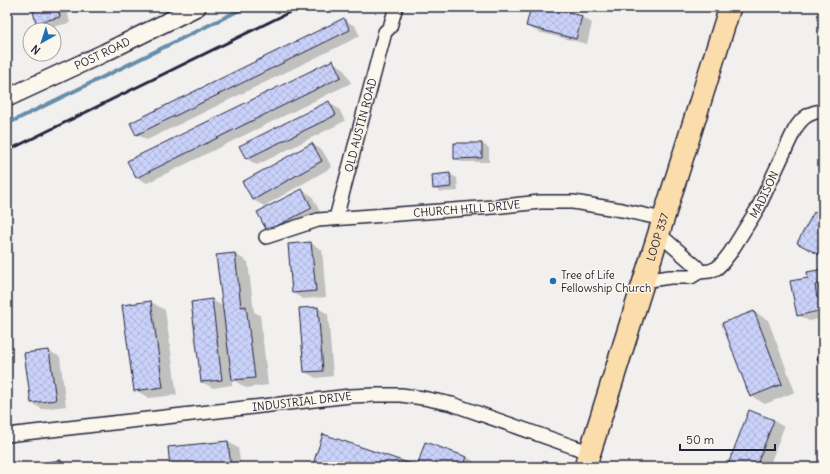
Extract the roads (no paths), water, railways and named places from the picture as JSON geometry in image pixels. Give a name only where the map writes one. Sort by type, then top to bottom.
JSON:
[{"type":"main road","name":"LOOP 337","points":[[588,459],[730,7]]},
{"type":"street","name":"POST ROAD","points":[[7,98],[104,53],[197,7]]},
{"type":"street","name":"OLD AUSTIN ROAD","points":[[385,32],[382,24],[387,7]]},
{"type":"street","name":"OLD AUSTIN ROAD","points":[[336,218],[385,32],[390,27],[396,7]]},
{"type":"street","name":"MADISON","points":[[643,281],[670,277],[691,277],[698,272],[710,271],[717,268],[727,258],[758,208],[799,122],[810,114],[823,111]]},
{"type":"street","name":"CHURCH HILL DRIVE","points":[[266,237],[318,220],[486,208],[540,202],[573,202],[598,206],[661,227]]},
{"type":"street","points":[[661,227],[697,267],[698,272]]},
{"type":"street","name":"INDUSTRIAL DRIVE","points":[[7,435],[376,394],[423,398],[452,404],[574,447],[588,459]]},
{"type":"waterway","points":[[7,124],[246,7]]},
{"type":"railway","points":[[7,151],[300,7]]},
{"type":"place","name":"Tree of Life Fellowship Church","points":[[553,281]]}]
